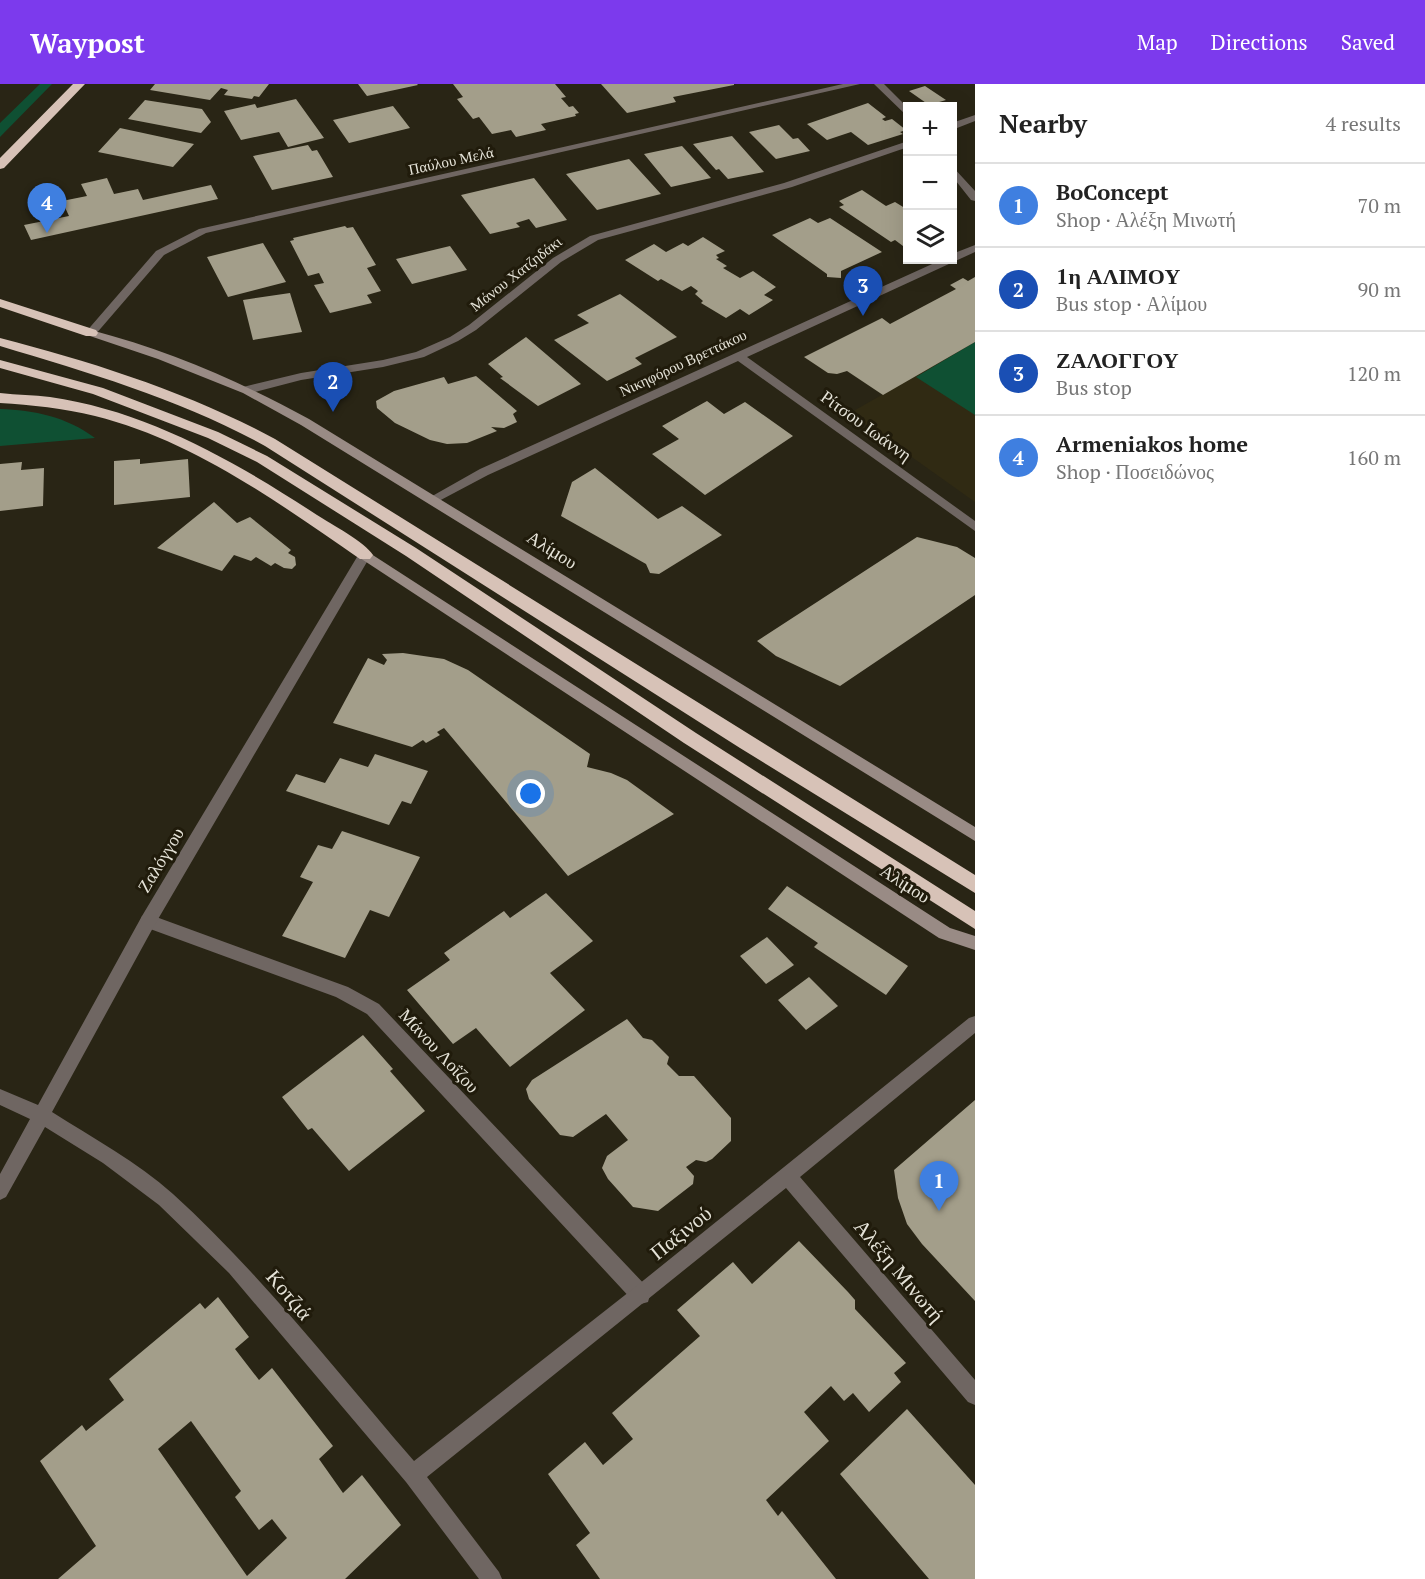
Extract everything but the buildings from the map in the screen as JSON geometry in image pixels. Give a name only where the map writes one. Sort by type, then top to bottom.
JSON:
[{"type":"highway","points":[[0,165],[79,84]]},
{"type":"highway","points":[[0,303],[91,333]]},
{"type":"highway","points":[[0,342],[105,373],[188,404],[244,429],[315,469],[746,743],[975,885]]},
{"type":"highway","points":[[0,364],[98,391],[213,435],[262,459],[411,552],[690,738],[975,921]]},
{"type":"highway","points":[[0,398],[43,400],[77,407],[111,416],[173,440],[237,472],[290,503],[365,555]]},
{"type":"main road","name":"Αλίμου","points":[[91,333],[162,356],[247,390],[364,456],[975,835]]},
{"type":"main road","name":"Αλίμου","points":[[365,555],[945,933],[975,943]]},
{"type":"street","name":"Παύλου Μελά","points":[[91,333],[160,254],[180,241],[203,231],[855,84]]},
{"type":"street","points":[[879,84],[903,109]]},
{"type":"street","points":[[957,125],[975,118]]},
{"type":"street","name":"Μάνου Χατζηδάκι","points":[[247,390],[306,376],[420,355],[453,340],[486,319],[543,269],[571,249],[594,238],[789,186],[903,146]]},
{"type":"street","points":[[957,175],[975,198]]},
{"type":"street","name":"Νικηφόρου Βρεττάκου","points":[[957,256],[975,248]]},
{"type":"street","name":"Νικηφόρου Βρεττάκου","points":[[432,499],[484,472],[940,264]]},
{"type":"street","name":"Ρίτσου Ιωάννη","points":[[737,355],[975,527]]},
{"type":"street","name":"Ζαλόγγου","points":[[0,1191],[148,921],[365,555]]},
{"type":"street","name":"Μάνου Λοΐζου","points":[[148,921],[342,992],[373,1009],[641,1295]]},
{"type":"street","name":"Παξινού","points":[[413,1475],[641,1295],[975,1023]]},
{"type":"street","name":"Κοτζιά","points":[[0,1097],[43,1116],[109,1157],[165,1199],[220,1252],[413,1475],[492,1579]]},
{"type":"street","name":"Αλέξη Μινωτή","points":[[788,1176],[975,1395]]},
{"type":"shaded area","points":[[975,342],[975,502],[850,413]]},
{"type":"green space","points":[[40,84],[52,84],[0,137],[0,123]]},
{"type":"green space","points":[[975,342],[975,415],[916,377]]},
{"type":"green space","points":[[0,409],[50,416],[73,425],[95,438],[0,446]]},
{"type":"place","name":"Armeniakos home","points":[[47,233]]},
{"type":"place","name":"ΖΑΛΟΓΓΟΥ","points":[[863,316]]},
{"type":"place","name":"1η ΑΛΙΜΟΥ","points":[[333,412]]},
{"type":"place","name":"BoConcept","points":[[939,1211]]}]
